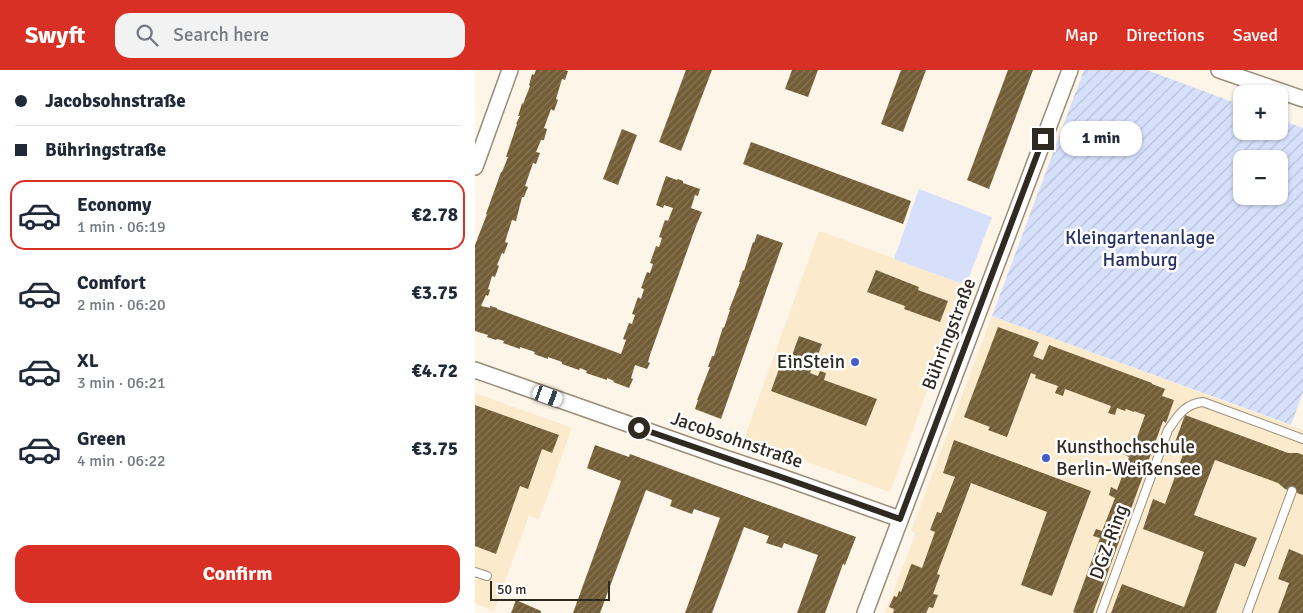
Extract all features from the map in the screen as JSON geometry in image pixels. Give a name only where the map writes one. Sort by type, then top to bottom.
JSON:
[{"type":"street","points":[[475,167],[510,70]]},
{"type":"street","name":"Bühringstraße","points":[[865,613],[1069,70]]},
{"type":"street","points":[[1219,70],[1303,99]]},
{"type":"street","name":"Jacobsohnstraße","points":[[475,370],[900,519]]},
{"type":"lane","name":"DGZ-Ring","points":[[1101,613],[1168,430],[1184,408],[1203,402],[1303,439]]},
{"type":"lane","points":[[1247,613],[1292,491]]},
{"type":"lane","points":[[475,572],[487,576]]},
{"type":"shaded area","name":"EinStein","points":[[819,231],[966,285],[890,492],[744,439]]},
{"type":"shaded area","name":"Kunsthochschule Berlin-Weißensee","points":[[992,316],[1303,430],[1303,613],[885,613],[916,533],[911,531]]},
{"type":"shaded area","points":[[475,393],[572,428],[539,519],[529,516],[494,611],[475,603]]},
{"type":"green space","name":"Kleingartenanlage Hamburg","points":[[1084,70],[1147,70],[1233,102],[1233,140],[1288,140],[1288,122],[1303,128],[1303,392],[1291,425],[992,316]]},
{"type":"green space","points":[[919,189],[992,217],[966,285],[894,259]]},
{"type":"building","points":[[536,70],[568,71],[565,80],[562,79],[554,111],[551,109],[544,128],[547,129],[544,140],[541,140],[536,152],[540,153],[536,164],[533,163],[525,186],[528,187],[524,197],[522,197],[516,221],[512,220],[505,242],[508,243],[504,254],[502,253],[497,265],[499,266],[495,277],[492,276],[488,296],[486,295],[481,306],[497,308],[621,354],[626,340],[623,339],[629,323],[632,324],[635,315],[632,314],[638,297],[641,299],[644,289],[641,288],[647,272],[650,273],[653,264],[650,263],[656,246],[659,247],[662,238],[659,237],[665,220],[668,221],[673,208],[664,205],[663,208],[656,205],[666,176],[700,189],[698,196],[695,195],[691,208],[702,212],[650,355],[648,362],[650,363],[647,369],[635,365],[631,378],[633,379],[629,388],[607,378],[607,380],[586,373],[587,371],[580,368],[579,370],[562,364],[562,362],[503,343],[504,341],[487,337],[488,335],[475,331],[475,245],[508,157],[506,157],[520,116],[518,116],[522,103],[530,86],[532,74],[534,75]]},
{"type":"building","points":[[686,70],[712,70],[681,151],[659,142]]},
{"type":"building","points":[[792,70],[818,70],[808,97],[785,89]]},
{"type":"building","points":[[901,70],[926,70],[903,132],[881,124]]},
{"type":"building","points":[[1008,70],[1033,70],[989,189],[967,180]]},
{"type":"building","points":[[622,129],[637,135],[618,185],[603,179]]},
{"type":"building","points":[[751,142],[911,201],[903,224],[743,164]]},
{"type":"building","points":[[757,234],[783,243],[721,419],[695,409],[710,367],[708,367],[712,356],[714,356]]},
{"type":"building","points":[[876,270],[919,287],[918,290],[948,301],[940,322],[904,309],[905,306],[867,292]]},
{"type":"building","points":[[998,327],[1039,342],[1033,356],[1043,360],[1049,345],[1152,383],[1165,389],[1162,396],[1174,400],[1166,423],[1163,421],[1093,613],[1073,612],[1100,538],[1093,536],[1096,529],[1102,531],[1115,498],[1109,495],[1111,487],[1117,490],[1129,457],[1123,454],[1126,446],[1133,449],[1145,415],[1117,408],[1115,415],[1108,413],[1111,406],[1065,389],[1063,396],[1055,393],[1058,386],[1035,378],[1036,375],[1031,373],[1007,437],[988,430],[990,427],[964,417]]},
{"type":"building","points":[[799,336],[822,344],[810,373],[818,376],[820,371],[826,373],[824,380],[877,399],[866,426],[771,391],[780,366],[787,369]]},
{"type":"building","points":[[475,405],[559,435],[552,453],[542,449],[528,489],[520,486],[496,554],[475,546]]},
{"type":"building","points":[[1185,415],[1288,453],[1303,455],[1303,495],[1285,489],[1278,483],[1215,460],[1194,515],[1257,538],[1245,567],[1235,563],[1216,613],[1111,613],[1122,584],[1184,607],[1204,552],[1143,529],[1153,499],[1165,504],[1185,449],[1174,445]]},
{"type":"building","points":[[954,440],[1091,491],[1052,596],[1021,585],[1047,512],[971,483],[937,574],[940,575],[933,594],[938,595],[933,608],[929,607],[926,613],[893,613],[894,609],[889,607],[894,596],[897,597],[899,591],[901,592],[911,565],[922,568],[935,532],[930,530],[937,512],[941,513],[955,477],[943,473]]},
{"type":"building","points":[[595,445],[629,457],[630,454],[856,537],[845,565],[843,564],[825,613],[797,613],[818,555],[784,543],[782,548],[766,543],[769,536],[744,527],[712,613],[685,613],[720,518],[694,509],[692,514],[670,506],[672,500],[646,490],[600,613],[573,613],[621,481],[587,468]]},
{"type":"building","points":[[1289,549],[1303,555],[1303,613],[1278,613],[1289,583],[1278,579]]},
{"type":"building","points":[[516,600],[541,611],[541,613],[511,613]]},
{"type":"place","name":"EinStein","points":[[855,362]]},
{"type":"place","name":"Kunsthochschule Berlin-Weißensee","points":[[1046,458]]},
{"type":"route","points":[[639,428],[900,519],[1043,139]]}]
